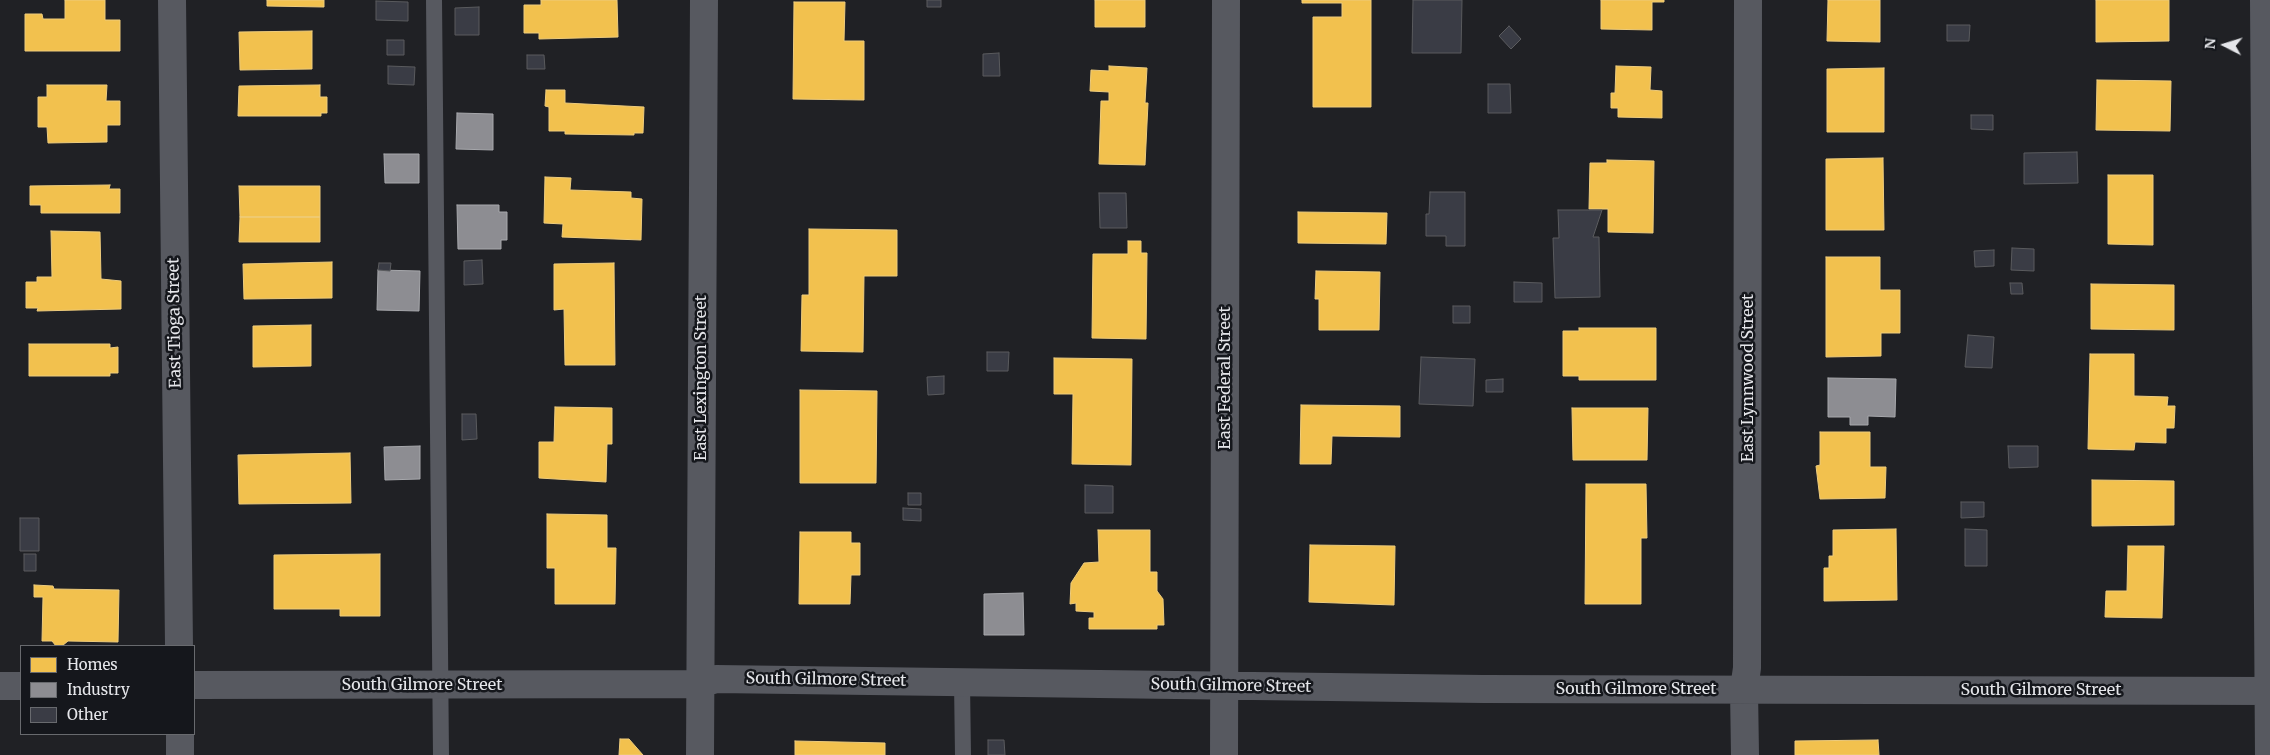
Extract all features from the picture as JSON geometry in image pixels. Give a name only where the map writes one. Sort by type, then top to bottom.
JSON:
[{"type":"street","name":"East Tioga Street","points":[[172,0],[179,645]]},
{"type":"street","name":"East Lexington Street","points":[[700,755],[704,0]]},
{"type":"street","name":"East Federal Street","points":[[1224,755],[1226,0]]},
{"type":"street","name":"East Lynnwood Street","points":[[1745,755],[1744,689],[1747,668],[1748,0]]},
{"type":"street","points":[[2264,0],[2269,755]]},
{"type":"street","name":"South Gilmore Street","points":[[195,685],[699,684],[716,679],[1483,689],[2270,691]]},
{"type":"street","points":[[0,686],[20,686]]},
{"type":"street","points":[[180,735],[180,755]]},
{"type":"lane","points":[[434,0],[441,755]]},
{"type":"lane","points":[[962,682],[963,755]]},
{"type":"building: Homes","points":[[65,0],[105,0],[105,20],[120,20],[120,51],[25,51],[25,14],[42,14],[43,19],[65,19]]},
{"type":"building: Homes","points":[[267,0],[324,0],[324,7],[267,6]]},
{"type":"building: Homes","points":[[541,0],[617,0],[618,37],[539,39],[539,33],[524,33],[524,5],[541,5]]},
{"type":"building: Homes","points":[[1095,0],[1145,0],[1145,27],[1095,27]]},
{"type":"building: Homes","points":[[1302,0],[1371,0],[1371,107],[1313,107],[1313,17],[1342,17],[1342,3],[1302,3]]},
{"type":"building: Homes","points":[[1601,0],[1664,0],[1664,2],[1652,2],[1652,30],[1601,29]]},
{"type":"building: Homes","points":[[1828,0],[1880,0],[1880,42],[1827,41]]},
{"type":"building: Homes","points":[[2096,0],[2169,0],[2169,41],[2096,42]]},
{"type":"building: Homes","points":[[794,2],[845,2],[844,41],[864,41],[864,100],[793,99]]},
{"type":"building: Homes","points":[[312,31],[312,69],[240,70],[239,32]]},
{"type":"building: Homes","points":[[1109,66],[1147,68],[1145,103],[1148,103],[1145,165],[1099,164],[1101,101],[1109,101],[1109,92],[1090,91],[1091,70],[1109,71]]},
{"type":"building: Homes","points":[[1616,66],[1651,67],[1650,90],[1662,91],[1662,118],[1618,117],[1618,108],[1611,108],[1611,93],[1615,93]]},
{"type":"building: Homes","points":[[1884,68],[1884,132],[1827,132],[1827,69]]},
{"type":"building: Homes","points":[[2097,80],[2171,81],[2170,131],[2096,130]]},
{"type":"building: Homes","points":[[47,85],[107,85],[106,101],[120,101],[120,125],[107,125],[107,142],[48,143],[47,127],[38,127],[38,97],[47,97]]},
{"type":"building: Homes","points":[[320,85],[320,97],[327,97],[327,113],[321,113],[321,116],[238,116],[239,86]]},
{"type":"building: Homes","points":[[546,90],[565,90],[565,103],[644,107],[643,133],[634,133],[634,135],[565,134],[565,131],[549,131],[549,107],[545,106]]},
{"type":"building: Homes","points":[[1883,158],[1884,230],[1826,230],[1826,159]]},
{"type":"building: Homes","points":[[1607,160],[1654,161],[1653,233],[1608,232],[1608,209],[1589,209],[1590,163],[1607,163]]},
{"type":"building: Homes","points":[[2108,175],[2153,175],[2153,245],[2108,244]]},
{"type":"building: Homes","points":[[545,177],[571,178],[570,190],[631,192],[631,198],[642,199],[641,240],[562,237],[563,224],[544,223]]},
{"type":"building: Homes","points":[[110,185],[109,189],[120,189],[120,213],[41,213],[41,205],[30,205],[30,186]]},
{"type":"building: Homes","points":[[239,186],[320,186],[320,217],[240,217]]},
{"type":"building: Homes","points":[[1298,212],[1387,213],[1386,244],[1298,243]]},
{"type":"building: Homes","points":[[240,217],[320,217],[320,242],[239,242]]},
{"type":"building: Homes","points":[[809,229],[897,230],[897,276],[864,276],[863,352],[801,351],[802,295],[809,295]]},
{"type":"building: Homes","points":[[51,231],[100,232],[101,279],[121,281],[121,309],[37,311],[38,308],[26,308],[26,282],[37,282],[37,277],[52,277]]},
{"type":"building: Homes","points":[[1128,241],[1141,241],[1141,253],[1147,253],[1146,339],[1092,338],[1093,254],[1128,254]]},
{"type":"building: Homes","points":[[1826,257],[1880,257],[1880,290],[1900,290],[1900,333],[1881,333],[1881,356],[1826,357]]},
{"type":"building: Homes","points":[[332,262],[332,298],[244,299],[243,264]]},
{"type":"building: Homes","points":[[614,263],[615,365],[565,365],[564,309],[554,310],[554,264]]},
{"type":"building: Homes","points":[[1316,271],[1380,272],[1379,330],[1319,330],[1319,299],[1315,299]]},
{"type":"building: Homes","points":[[2091,284],[2174,285],[2174,330],[2091,329]]},
{"type":"building: Homes","points":[[311,325],[311,366],[253,367],[253,326]]},
{"type":"building: Homes","points":[[1579,328],[1656,328],[1656,380],[1579,380],[1579,376],[1563,376],[1563,331],[1579,331]]},
{"type":"building: Homes","points":[[29,344],[110,344],[110,348],[118,347],[118,373],[110,373],[110,376],[29,376]]},
{"type":"building: Homes","points":[[2090,354],[2134,354],[2134,396],[2168,397],[2167,406],[2175,406],[2174,428],[2166,428],[2166,443],[2135,442],[2134,450],[2088,449]]},
{"type":"building: Homes","points":[[1054,358],[1132,359],[1131,465],[1072,464],[1073,394],[1054,394]]},
{"type":"building: Homes","points":[[800,390],[877,391],[876,483],[800,483]]},
{"type":"building: Homes","points":[[1301,405],[1400,406],[1400,437],[1332,436],[1331,464],[1300,464]]},
{"type":"building: Homes","points":[[555,407],[612,408],[612,444],[607,444],[606,482],[539,478],[539,442],[554,442]]},
{"type":"building: Homes","points":[[1572,408],[1648,408],[1647,460],[1573,460]]},
{"type":"building: Homes","points":[[1820,432],[1870,432],[1870,467],[1886,467],[1885,498],[1820,499],[1816,466],[1820,465]]},
{"type":"building: Homes","points":[[350,453],[351,503],[239,504],[238,455]]},
{"type":"building: Homes","points":[[2092,480],[2174,481],[2174,525],[2092,526]]},
{"type":"building: Homes","points":[[1586,484],[1646,484],[1647,538],[1641,538],[1641,604],[1585,604]]},
{"type":"building: Homes","points":[[547,514],[607,515],[607,548],[616,548],[615,604],[555,604],[555,568],[547,568]]},
{"type":"building: Homes","points":[[1896,529],[1897,600],[1824,601],[1824,568],[1829,568],[1829,556],[1833,556],[1833,530]]},
{"type":"building: Homes","points":[[1098,530],[1150,530],[1150,572],[1157,572],[1157,591],[1163,599],[1164,625],[1157,625],[1157,629],[1089,629],[1089,618],[1094,618],[1094,612],[1076,611],[1076,603],[1070,604],[1071,583],[1084,563],[1099,562]]},
{"type":"building: Homes","points":[[800,532],[851,532],[851,543],[860,543],[860,575],[851,575],[850,604],[799,604]]},
{"type":"building: Homes","points":[[1310,545],[1395,546],[1394,605],[1309,602]]},
{"type":"building: Homes","points":[[2128,546],[2164,546],[2162,618],[2105,617],[2106,591],[2127,591]]},
{"type":"building: Homes","points":[[380,554],[380,616],[340,616],[340,609],[274,609],[274,555]]},
{"type":"building: Homes","points":[[34,585],[53,586],[54,589],[119,590],[118,642],[68,641],[63,645],[55,645],[52,641],[42,641],[43,597],[34,597]]},
{"type":"building: Homes","points":[[620,739],[629,739],[643,755],[619,755]]},
{"type":"building: Homes","points":[[1878,740],[1879,755],[1795,755],[1795,741]]},
{"type":"building: Homes","points":[[795,741],[885,743],[885,755],[795,755]]},
{"type":"building: Industry","points":[[457,113],[493,114],[493,150],[456,149]]},
{"type":"building: Industry","points":[[384,154],[419,154],[419,183],[385,183]]},
{"type":"building: Industry","points":[[457,205],[499,205],[499,212],[507,212],[507,240],[501,240],[501,249],[458,249]]},
{"type":"building: Industry","points":[[378,270],[420,271],[419,311],[377,310]]},
{"type":"building: Industry","points":[[1828,378],[1896,379],[1895,417],[1868,416],[1868,425],[1850,425],[1850,417],[1828,417]]},
{"type":"building: Industry","points":[[420,446],[420,479],[385,480],[384,447]]},
{"type":"building: Industry","points":[[1023,593],[1024,635],[984,635],[984,594]]},
{"type":"building: Other","points":[[927,0],[941,0],[941,7],[927,7]]},
{"type":"building: Other","points":[[1413,0],[1462,0],[1461,53],[1412,53]]},
{"type":"building: Other","points":[[376,1],[408,2],[408,21],[376,20]]},
{"type":"building: Other","points":[[479,7],[479,35],[455,35],[455,8]]},
{"type":"building: Other","points":[[1947,25],[1970,25],[1969,41],[1947,41]]},
{"type":"building: Other","points":[[1509,26],[1521,39],[1511,49],[1499,36]]},
{"type":"building: Other","points":[[387,40],[404,40],[404,55],[387,55]]},
{"type":"building: Other","points":[[999,53],[1000,76],[983,76],[983,54]]},
{"type":"building: Other","points":[[527,55],[544,55],[545,69],[527,69]]},
{"type":"building: Other","points":[[388,66],[415,67],[414,85],[388,84]]},
{"type":"building: Other","points":[[1488,84],[1510,84],[1511,113],[1488,113]]},
{"type":"building: Other","points":[[1971,115],[1993,115],[1993,130],[1971,129]]},
{"type":"building: Other","points":[[2077,152],[2078,183],[2024,184],[2024,153]]},
{"type":"building: Other","points":[[1430,192],[1465,192],[1465,246],[1446,246],[1446,236],[1426,236],[1426,214],[1429,214]]},
{"type":"building: Other","points":[[1099,193],[1126,193],[1127,228],[1100,228]]},
{"type":"building: Other","points":[[1558,210],[1602,210],[1593,237],[1599,237],[1600,297],[1555,298],[1553,238],[1559,238]]},
{"type":"building: Other","points":[[2012,248],[2034,249],[2034,271],[2011,270]]},
{"type":"building: Other","points":[[1994,250],[1994,266],[1975,267],[1974,251]]},
{"type":"building: Other","points":[[482,260],[483,284],[464,285],[464,261]]},
{"type":"building: Other","points":[[379,263],[391,263],[390,271],[378,270]]},
{"type":"building: Other","points":[[1514,282],[1542,283],[1542,302],[1514,302]]},
{"type":"building: Other","points":[[2010,283],[2022,283],[2023,294],[2011,294]]},
{"type":"building: Other","points":[[1453,306],[1470,306],[1470,323],[1453,323]]},
{"type":"building: Other","points":[[1968,335],[1994,337],[1992,368],[1965,367]]},
{"type":"building: Other","points":[[987,352],[1009,352],[1008,371],[987,371]]},
{"type":"building: Other","points":[[1421,357],[1475,359],[1473,406],[1419,404]]},
{"type":"building: Other","points":[[944,376],[944,394],[928,395],[927,377]]},
{"type":"building: Other","points":[[1503,379],[1503,392],[1486,392],[1486,380]]},
{"type":"building: Other","points":[[462,414],[476,414],[477,439],[462,440]]},
{"type":"building: Other","points":[[2008,446],[2038,446],[2038,467],[2009,468]]},
{"type":"building: Other","points":[[1085,485],[1113,486],[1113,513],[1085,513]]},
{"type":"building: Other","points":[[908,493],[921,493],[921,505],[908,505]]},
{"type":"building: Other","points":[[1961,502],[1984,502],[1984,517],[1961,518]]},
{"type":"building: Other","points":[[903,508],[921,509],[921,521],[903,520]]},
{"type":"building: Other","points":[[20,518],[39,518],[39,551],[20,551]]},
{"type":"building: Other","points":[[1965,529],[1987,530],[1987,566],[1965,566]]},
{"type":"building: Other","points":[[24,554],[36,554],[36,571],[24,571]]},
{"type":"building: Other","points":[[988,740],[1004,740],[1005,755],[988,755]]}]
